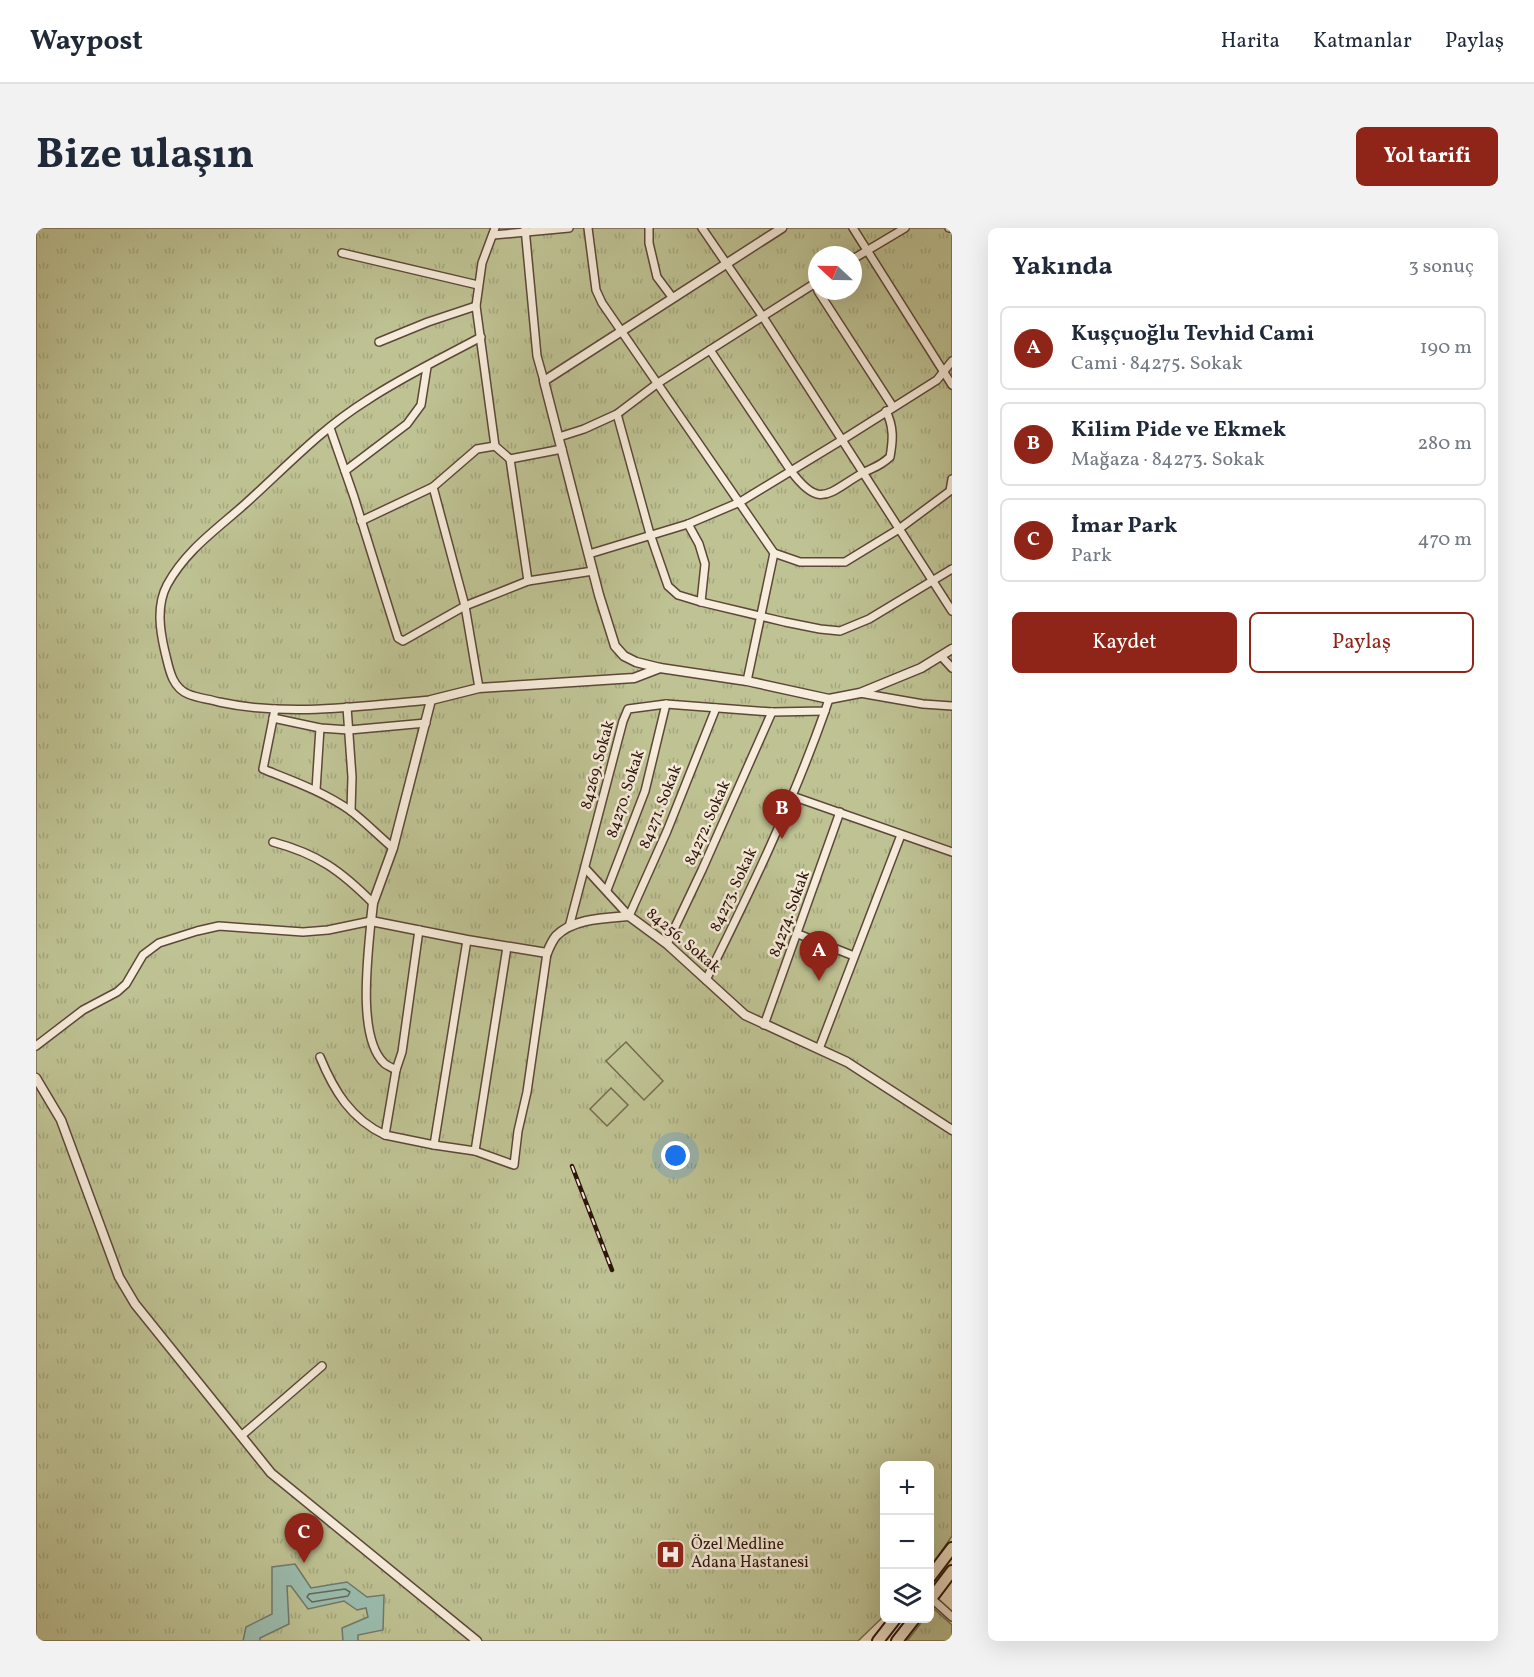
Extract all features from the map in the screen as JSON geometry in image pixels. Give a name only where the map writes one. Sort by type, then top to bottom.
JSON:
[{"type":"main road","points":[[934,1572],[952,1548]]},
{"type":"main road","points":[[934,1594],[952,1571]]},
{"type":"main road","points":[[878,1641],[892,1623]]},
{"type":"main road","points":[[897,1641],[911,1623]]},
{"type":"street","points":[[528,581],[510,459],[495,446],[476,306],[478,285],[482,263],[494,231],[569,228]]},
{"type":"street","points":[[588,228],[596,290],[620,330],[774,553],[800,561],[845,562],[899,529],[950,491],[952,479]]},
{"type":"street","points":[[649,228],[649,243],[657,277],[672,297]]},
{"type":"street","points":[[702,228],[763,317],[952,611]]},
{"type":"street","points":[[853,228],[952,385]]},
{"type":"street","points":[[862,254],[905,228]]},
{"type":"street","points":[[543,381],[779,229]]},
{"type":"street","points":[[525,230],[537,356],[593,571],[615,646],[624,656],[636,662],[660,668],[747,681],[829,699],[860,693],[921,668],[952,649]]},
{"type":"street","points":[[342,253],[478,285]]},
{"type":"street","points":[[559,437],[617,414],[658,383],[763,317],[808,292]]},
{"type":"street","points":[[710,350],[802,486],[811,493],[825,495],[843,487],[862,473],[879,467],[890,457],[893,435],[890,409],[825,300]]},
{"type":"street","points":[[379,342],[476,306]]},
{"type":"street","points":[[481,337],[365,401],[330,428],[230,517],[202,538],[166,587],[160,608],[161,634],[171,675],[182,691],[197,697],[244,708],[275,709],[347,707],[431,700],[479,688],[634,678],[660,668]]},
{"type":"street","points":[[589,554],[688,524],[740,502],[937,380],[952,361]]},
{"type":"street","points":[[345,471],[407,424],[421,405],[427,367]]},
{"type":"street","points":[[617,414],[650,534],[668,586],[678,595],[820,630],[840,631],[868,619],[952,569]]},
{"type":"street","points":[[330,428],[398,638],[403,641],[465,606],[528,581],[593,571]]},
{"type":"street","points":[[361,520],[434,487],[477,449],[495,446]]},
{"type":"street","points":[[510,459],[562,449]]},
{"type":"street","points":[[434,487],[465,606],[479,688]]},
{"type":"street","points":[[688,524],[699,544],[705,564],[701,602]]},
{"type":"street","points":[[747,681],[774,553]]},
{"type":"street","points":[[941,656],[952,668]]},
{"type":"street","points":[[860,693],[923,704],[952,706]]},
{"type":"street","points":[[825,711],[829,699]]},
{"type":"street","points":[[396,1070],[384,1062],[374,1046],[367,1020],[367,969],[371,921],[373,903],[393,848],[431,700]]},
{"type":"street","name":"84269. Sokak","points":[[569,927],[628,709],[666,704],[772,712],[825,711]]},
{"type":"street","name":"84270. Sokak","points":[[607,890],[645,791],[666,704]]},
{"type":"street","points":[[347,707],[352,777],[351,811]]},
{"type":"street","name":"84271. Sokak","points":[[629,916],[667,831],[716,708]]},
{"type":"street","points":[[275,709],[263,769],[316,790],[351,811],[393,848]]},
{"type":"street","name":"84273. Sokak","points":[[706,980],[748,896],[792,796],[825,711]]},
{"type":"street","name":"84272. Sokak","points":[[667,944],[772,712]]},
{"type":"street","points":[[273,718],[320,728],[349,730],[426,723]]},
{"type":"street","points":[[316,790],[320,728]]},
{"type":"street","points":[[792,796],[952,852]]},
{"type":"street","name":"84274. Sokak","points":[[764,1025],[840,812]]},
{"type":"street","points":[[819,1049],[901,835]]},
{"type":"street","points":[[273,842],[316,857],[347,877],[373,903]]},
{"type":"street","points":[[585,868],[629,916]]},
{"type":"street","name":"84256. Sokak","points":[[569,927],[597,919],[629,916],[667,944],[745,1015],[847,1062],[952,1130]]},
{"type":"street","points":[[36,1046],[83,1010],[117,992],[126,984],[143,955],[159,943],[219,926],[303,932],[328,930],[371,921],[547,953]]},
{"type":"street","points":[[320,1057],[332,1086],[351,1111],[370,1128],[385,1135],[475,1151],[514,1165],[547,953],[556,937],[569,927]]},
{"type":"street","points":[[385,1135],[396,1070],[402,1052],[419,930]]},
{"type":"street","points":[[798,934],[854,956]]},
{"type":"street","points":[[434,1145],[467,940]]},
{"type":"street","points":[[475,1151],[507,947]]},
{"type":"street","points":[[36,1078],[61,1120],[119,1277],[135,1304],[271,1473],[477,1641]]},
{"type":"street","points":[[242,1436],[322,1366]]},
{"type":"street","points":[[934,1602],[952,1617]]},
{"type":"green space","points":[[36,228],[952,228],[952,1536],[934,1562],[934,1461],[880,1461],[880,1620],[858,1641],[36,1641]]},
{"type":"green space","points":[[626,1042],[663,1081],[644,1100],[606,1061]]},
{"type":"green space","points":[[611,1088],[628,1105],[607,1126],[590,1109]]},
{"type":"green space","points":[[934,1609],[952,1625],[952,1641],[907,1641],[921,1623],[934,1623]]},
{"type":"water","points":[[295,1564],[311,1588],[347,1582],[367,1597],[384,1595],[383,1630],[358,1635],[358,1641],[343,1641],[342,1628],[368,1617],[366,1608],[357,1610],[344,1601],[308,1609],[291,1586],[287,1586],[289,1624],[260,1638],[260,1641],[243,1641],[246,1627],[272,1614],[272,1567]]},
{"type":"railway","points":[[572,1166],[612,1270]]},
{"type":"place","name":"Kilim Pide ve Ekmek","points":[[782,839]]},
{"type":"place","name":"Kuşçuoğlu Tevhid Cami","points":[[819,981]]},
{"type":"place","name":"Özel Medline Adana Hastanesi","points":[[670,1554]]},
{"type":"place","name":"İmar Park","points":[[304,1563]]}]
